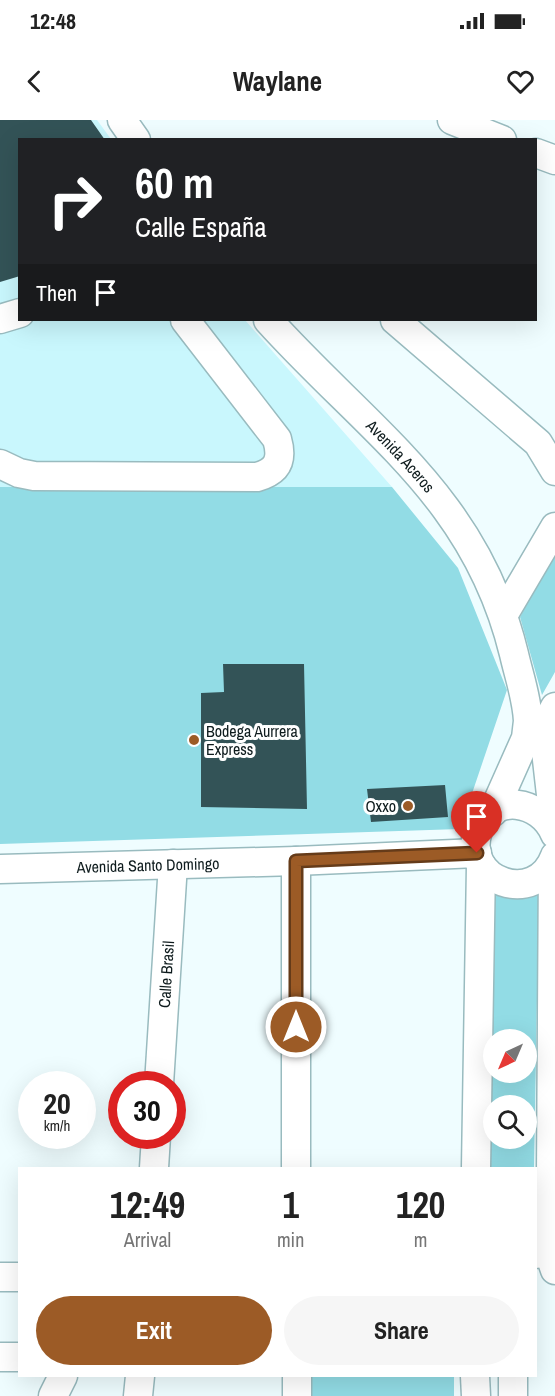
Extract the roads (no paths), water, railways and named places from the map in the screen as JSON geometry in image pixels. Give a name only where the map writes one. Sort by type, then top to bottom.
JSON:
[{"type":"street","points":[[122,120],[135,138]]},
{"type":"street","points":[[452,120],[497,138]]},
{"type":"street","points":[[537,153],[555,160]]},
{"type":"street","points":[[0,319],[18,314]]},
{"type":"street","points":[[0,464],[19,473],[34,476],[257,477],[278,466],[281,453],[277,439],[185,321]]},
{"type":"street","name":"Avenida Aceros","points":[[269,321],[422,476],[464,533],[487,573],[543,718],[555,845],[551,1173],[544,1241]]},
{"type":"street","points":[[396,321],[538,443],[555,471]]},
{"type":"street","points":[[504,614],[555,527]]},
{"type":"street","points":[[477,1167],[478,830],[493,812],[526,738],[543,718]]},
{"type":"street","points":[[479,859],[498,881],[511,885],[524,885],[536,880],[555,845],[544,816],[525,805],[502,807],[493,812]]},
{"type":"street","name":"Avenida Santo Domingo","points":[[0,869],[296,861],[479,859]]},
{"type":"street","points":[[296,861],[296,1167]]},
{"type":"street","name":"Calle Brasil","points":[[160,1071],[173,864]]},
{"type":"street","points":[[153,1167],[155,1149]]},
{"type":"street","points":[[544,1241],[555,1270]]},
{"type":"street","points":[[0,1277],[18,1277]]},
{"type":"street","points":[[0,1357],[18,1357]]},
{"type":"street","points":[[53,1396],[62,1377]]},
{"type":"street","points":[[138,1396],[140,1377]]},
{"type":"street","points":[[297,1377],[297,1396]]},
{"type":"street","points":[[475,1377],[476,1396]]},
{"type":"street","points":[[513,1377],[513,1396]]},
{"type":"place","name":"Bodega Aurrera Express","points":[[194,740]]},
{"type":"place","name":"Oxxo","points":[[408,806]]}]
